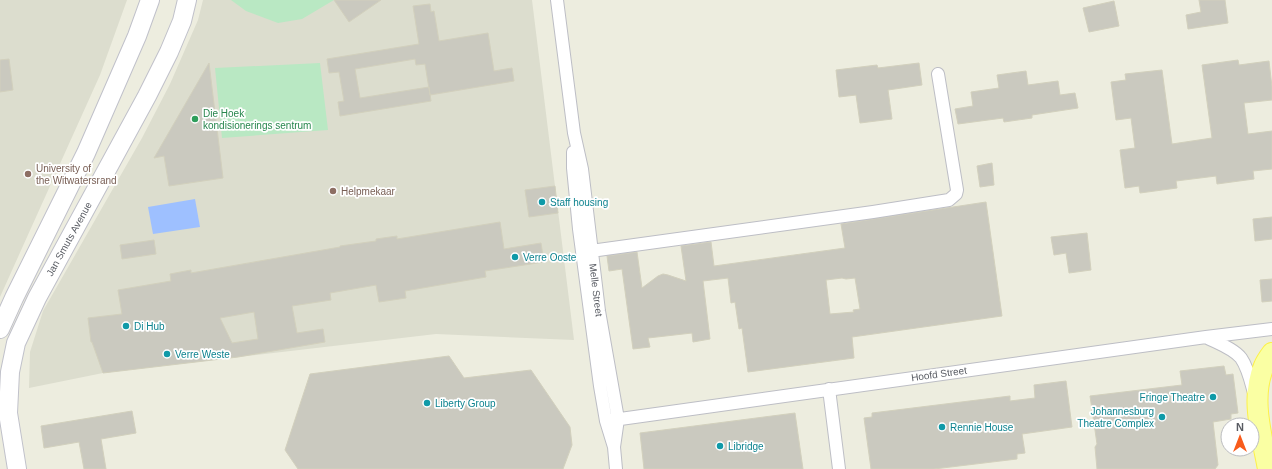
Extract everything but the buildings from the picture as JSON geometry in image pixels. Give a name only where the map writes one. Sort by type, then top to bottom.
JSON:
[{"type":"main road","points":[[0,329],[86,153],[137,36],[150,0]]},
{"type":"main road","name":"Jan Smuts Avenue","points":[[17,469],[8,413],[10,372],[16,343],[36,298],[147,96],[169,52],[182,21],[187,0]]},
{"type":"main road","points":[[1268,469],[1257,406],[1260,380],[1264,366],[1272,353]]},
{"type":"street","name":"Melle Street","points":[[557,0],[574,133],[582,169],[599,311],[618,419],[614,447]]},
{"type":"street","points":[[592,251],[949,200],[956,194],[957,190],[938,74]]},
{"type":"street","name":"Melle Street","points":[[574,133],[573,168],[579,229],[600,386],[606,421],[614,447],[616,469]]},
{"type":"street","name":"Hoofd Street","points":[[606,421],[1206,336],[1272,329]]},
{"type":"street","points":[[1206,336],[1235,353],[1240,358],[1249,375],[1257,406]]},
{"type":"street","points":[[829,389],[839,469]]},
{"type":"shaded area","name":"University of the Witwatersrand","points":[[0,0],[127,0],[100,75],[0,297]]},
{"type":"shaded area","name":"Helpmekaar","points":[[203,0],[532,0],[574,340],[436,334],[103,373],[29,388],[30,352],[43,311],[142,138],[170,84],[198,20]]},
{"type":"green space","points":[[231,0],[334,0],[302,19],[278,23],[246,11]]},
{"type":"green space","points":[[320,63],[328,130],[222,138],[215,68]]},
{"type":"water","points":[[195,199],[200,227],[153,234],[148,207]]},
{"type":"place","name":"Die Hoek kondisionerings sentrum","points":[[195,119]]},
{"type":"place","name":"University of the Witwatersrand","points":[[28,174]]},
{"type":"place","name":"Helpmekaar","points":[[333,191]]},
{"type":"place","name":"Staff housing","points":[[542,202]]},
{"type":"place","name":"Verre Ooste","points":[[515,257]]},
{"type":"place","name":"Di Hub","points":[[126,326]]},
{"type":"place","name":"Verre Weste","points":[[167,354]]},
{"type":"place","name":"Fringe Theatre","points":[[1213,397]]},
{"type":"place","name":"Liberty Group","points":[[427,403]]},
{"type":"place","name":"Johannesburg Theatre Complex","points":[[1162,417]]},
{"type":"place","name":"Rennie House","points":[[942,427]]},
{"type":"place","name":"Libridge","points":[[720,446]]}]
